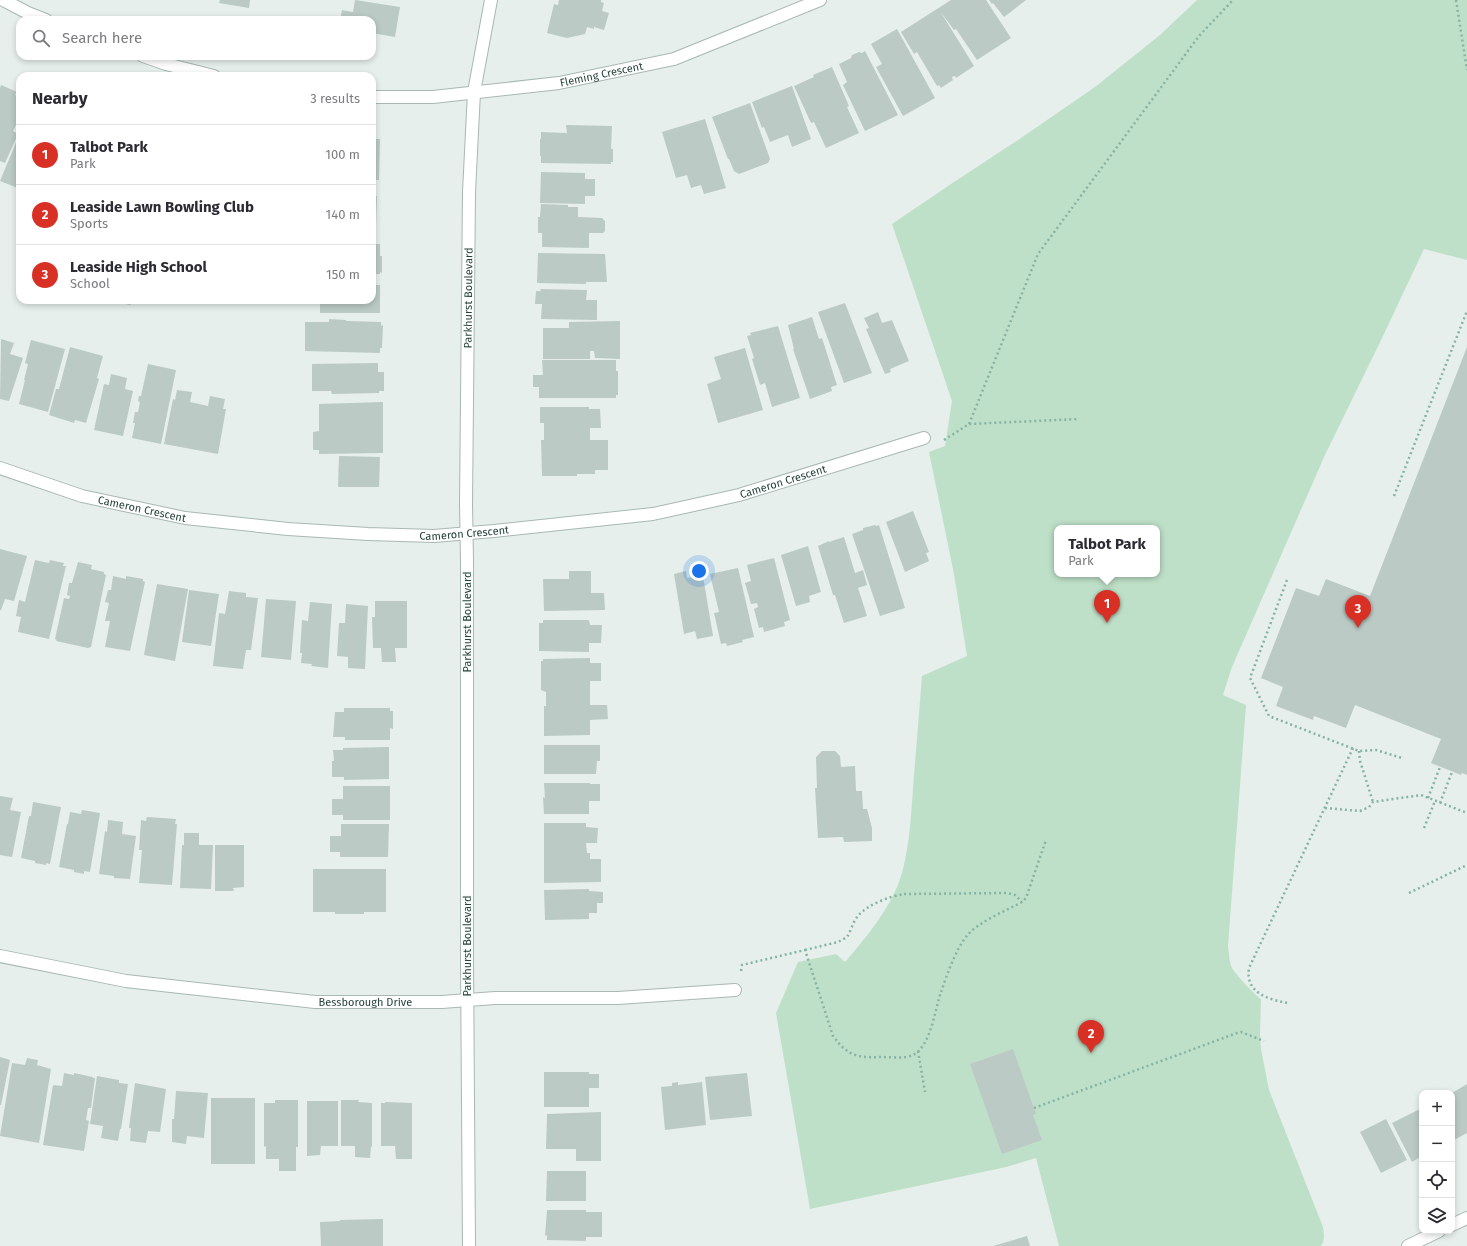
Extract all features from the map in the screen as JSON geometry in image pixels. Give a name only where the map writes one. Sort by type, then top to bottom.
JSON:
[{"type":"street","points":[[3,0],[36,16]]},
{"type":"street","name":"Parkhurst Boulevard","points":[[469,1246],[466,534],[469,192],[474,92],[491,0]]},
{"type":"street","name":"Fleming Crescent","points":[[376,97],[434,97],[559,83],[674,58],[820,0]]},
{"type":"street","points":[[154,60],[198,72]]},
{"type":"street","name":"Cameron Crescent","points":[[0,468],[82,496],[185,518],[288,529],[434,536],[466,534],[653,514],[739,495],[924,438]]},
{"type":"street","name":"Bessborough Drive","points":[[0,956],[126,981],[315,1002],[442,1002],[495,998],[618,998],[735,990]]},
{"type":"street","points":[[1455,1224],[1467,1218]]},
{"type":"street","points":[[1408,1246],[1433,1234]]},
{"type":"path","points":[[1079,419],[969,424],[1038,254],[1199,36],[1233,0]]},
{"type":"path","points":[[1456,0],[1467,70]]},
{"type":"path","points":[[1394,496],[1467,311]]},
{"type":"path","points":[[1287,580],[1250,678],[1269,716],[1359,751],[1376,750],[1402,758]]},
{"type":"path","points":[[1287,1003],[1268,998],[1256,991],[1248,976],[1249,968],[1353,748]]},
{"type":"path","points":[[1359,751],[1360,761],[1373,802]]},
{"type":"path","points":[[1428,798],[1440,767]]},
{"type":"path","points":[[1440,803],[1452,772]]},
{"type":"path","points":[[1325,808],[1360,811],[1369,807],[1373,802],[1421,795],[1467,813]]},
{"type":"path","points":[[1424,828],[1435,801]]},
{"type":"path","points":[[805,950],[833,1036],[842,1048],[852,1054],[870,1058],[905,1057],[913,1055],[925,1043],[940,993],[960,946],[966,936],[986,921],[1022,902],[1026,898],[1046,840]]},
{"type":"path","points":[[1409,894],[1467,865]]},
{"type":"path","points":[[735,990],[742,965],[838,942],[847,937],[856,918],[864,910],[895,895],[1007,893],[1015,895],[1022,902]]},
{"type":"path","points":[[1034,1108],[1237,1033],[1241,1032],[1264,1040]]},
{"type":"path","points":[[918,1051],[925,1092]]},
{"type":"green space","points":[[1197,0],[1467,0],[1467,260],[1424,249],[1325,455],[1232,667],[1223,695],[1246,705],[1228,946],[1230,960],[1232,968],[1237,975],[1261,999],[1261,1049],[1269,1090],[1323,1227],[1324,1235],[1321,1246],[1059,1246],[1036,1158],[1006,1167],[810,1209],[776,1013],[798,962],[836,954],[845,962],[868,934],[889,904],[899,882],[909,836],[922,676],[967,656],[954,574],[929,452],[945,446],[952,401],[892,224],[1095,87],[1160,35]]},
{"type":"building","points":[[220,0],[250,0],[249,8],[219,3]]},
{"type":"building","points":[[355,0],[400,7],[395,37],[376,34],[376,16],[341,16],[342,10],[353,12]]},
{"type":"building","points":[[559,0],[601,0],[601,2],[604,3],[602,11],[609,13],[604,30],[594,27],[594,29],[587,27],[585,34],[567,38],[547,33],[554,4],[558,5]]},
{"type":"building","points":[[951,0],[986,0],[1011,38],[977,60],[956,29],[954,30],[940,11],[974,66],[956,78],[955,76],[952,77],[953,80],[941,88],[939,85],[937,86],[917,52],[914,54],[901,32]]},
{"type":"building","points":[[989,0],[1026,0],[1004,17]]},
{"type":"building","points":[[897,29],[935,98],[903,116],[876,67],[882,64],[871,44]]},
{"type":"building","points":[[865,51],[898,115],[865,131],[843,85],[847,82],[839,64],[851,58],[852,55]]},
{"type":"building","points":[[832,67],[849,106],[847,107],[859,133],[826,148],[814,122],[811,123],[794,86],[814,77],[813,75]]},
{"type":"building","points":[[1,85],[16,92],[16,125],[13,131],[16,133],[16,138],[5,163],[0,161]]},
{"type":"building","points":[[792,86],[811,139],[792,147],[788,135],[770,142],[764,127],[762,128],[752,102]]},
{"type":"building","points":[[750,103],[770,159],[768,163],[739,174],[734,171],[728,159],[712,117]]},
{"type":"building","points":[[705,119],[726,188],[704,194],[701,185],[691,188],[687,175],[676,178],[662,132]]},
{"type":"building","points":[[566,125],[612,126],[611,149],[613,149],[613,162],[611,162],[611,164],[541,163],[541,132],[567,133]]},
{"type":"building","points":[[376,139],[380,139],[379,180],[376,180]]},
{"type":"building","points":[[16,143],[16,187],[0,181]]},
{"type":"building","points":[[541,172],[585,173],[585,179],[595,179],[595,196],[585,196],[585,204],[540,203]]},
{"type":"building","points":[[376,196],[377,196],[376,224]]},
{"type":"building","points":[[541,204],[578,207],[578,217],[602,218],[605,221],[605,231],[603,233],[589,233],[589,248],[542,247],[542,233],[538,233],[538,217],[540,217]]},
{"type":"building","points":[[376,244],[380,244],[380,256],[382,256],[382,273],[380,272],[380,274],[376,274]]},
{"type":"building","points":[[538,253],[605,254],[607,282],[586,282],[586,284],[537,283]]},
{"type":"building","points":[[376,285],[380,285],[380,313],[320,313],[320,304],[376,304]]},
{"type":"building","points":[[540,289],[587,290],[586,300],[597,300],[597,320],[541,319],[542,304],[535,304],[536,291],[541,291]]},
{"type":"building","points":[[845,303],[872,373],[844,383],[818,312]]},
{"type":"building","points":[[878,312],[882,323],[892,320],[909,361],[890,369],[891,372],[885,374],[866,329],[869,328],[864,318]]},
{"type":"building","points":[[812,317],[819,339],[822,338],[837,385],[831,387],[832,391],[810,399],[793,349],[788,325]]},
{"type":"building","points":[[329,319],[381,322],[381,326],[383,325],[382,348],[380,348],[380,353],[305,351],[305,322],[329,322]]},
{"type":"building","points":[[620,321],[620,359],[595,358],[594,351],[590,351],[590,359],[543,359],[543,328],[569,328],[569,322]]},
{"type":"building","points":[[778,326],[800,398],[772,407],[765,383],[760,385],[747,336],[751,335],[750,333]]},
{"type":"building","points":[[1,339],[14,343],[10,354],[23,358],[9,401],[0,399]]},
{"type":"building","points":[[31,340],[65,349],[48,412],[19,404],[28,364],[25,363]]},
{"type":"building","points":[[70,347],[103,356],[97,378],[99,379],[86,423],[75,420],[74,423],[49,415],[56,389],[59,389]]},
{"type":"building","points":[[1467,347],[1467,775],[1462,773],[1461,775],[1431,763],[1441,739],[1355,705],[1346,728],[1314,716],[1313,720],[1276,706],[1283,687],[1261,678],[1296,588],[1319,596],[1326,579],[1370,596]]},
{"type":"building","points":[[745,348],[763,410],[718,423],[707,384],[721,379],[714,357]]},
{"type":"building","points":[[542,360],[616,360],[616,371],[618,371],[618,395],[616,395],[616,398],[539,398],[539,387],[533,387],[533,375],[543,375]]},
{"type":"building","points":[[378,363],[378,372],[384,372],[384,391],[379,391],[379,393],[332,394],[331,391],[312,391],[312,364]]},
{"type":"building","points":[[148,364],[176,370],[161,444],[132,438],[135,423],[133,423],[135,412],[138,412],[140,402],[138,401],[139,396],[141,396]]},
{"type":"building","points":[[111,374],[127,378],[125,389],[133,391],[123,436],[94,430],[104,384],[109,385]]},
{"type":"building","points":[[177,390],[192,392],[190,402],[208,406],[210,396],[225,399],[223,409],[226,409],[218,454],[164,444],[173,399],[175,400]]},
{"type":"building","points":[[383,402],[383,453],[319,454],[319,450],[313,450],[313,432],[319,431],[319,404]]},
{"type":"building","points":[[540,407],[589,407],[589,409],[600,409],[601,428],[590,428],[590,440],[608,440],[608,470],[595,470],[595,474],[577,474],[577,476],[542,476],[541,440],[544,440],[544,423],[540,423]]},
{"type":"building","points":[[339,456],[380,457],[379,487],[338,487]]},
{"type":"building","points":[[913,511],[929,552],[926,553],[929,561],[905,572],[886,522]]},
{"type":"building","points":[[879,525],[905,608],[880,616],[852,534],[863,530],[863,528]]},
{"type":"building","points":[[844,537],[855,573],[863,570],[867,585],[858,588],[867,616],[844,623],[835,595],[833,595],[818,546]]},
{"type":"building","points":[[808,546],[821,592],[809,596],[810,602],[796,606],[781,555]]},
{"type":"building","points":[[0,549],[27,556],[14,601],[5,599],[1,610],[0,610]]},
{"type":"building","points":[[774,558],[790,620],[784,622],[785,626],[764,632],[763,627],[759,628],[754,609],[758,607],[757,603],[751,604],[745,583],[751,581],[747,565]]},
{"type":"building","points":[[35,560],[49,563],[50,560],[64,563],[63,566],[66,566],[49,639],[18,632],[21,617],[16,616],[19,600],[25,602]]},
{"type":"building","points":[[78,562],[92,565],[91,569],[104,572],[106,575],[91,647],[88,648],[56,641],[57,640],[55,639],[64,598],[69,599],[70,596],[67,595],[69,583],[72,583]]},
{"type":"building","points":[[738,568],[754,637],[742,640],[743,642],[727,646],[726,643],[721,644],[714,613],[719,612],[710,574]]},
{"type":"building","points":[[569,571],[591,571],[591,593],[604,593],[605,610],[544,611],[543,579],[569,579]]},
{"type":"building","points":[[686,571],[687,578],[703,576],[713,636],[697,639],[695,631],[684,634],[674,574]]},
{"type":"building","points":[[113,576],[126,579],[126,576],[143,579],[145,582],[130,651],[105,647],[110,621],[105,621],[109,603],[105,602],[108,590],[111,590]]},
{"type":"building","points":[[157,584],[188,589],[175,661],[144,655]]},
{"type":"building","points":[[189,590],[219,594],[211,646],[182,642]]},
{"type":"building","points":[[229,591],[246,593],[246,597],[258,598],[251,650],[246,650],[243,669],[213,666],[219,613],[225,614]]},
{"type":"building","points":[[266,599],[296,601],[291,660],[261,657]]},
{"type":"building","points":[[375,601],[407,601],[407,648],[395,648],[396,662],[382,662],[381,648],[373,648],[372,617],[375,617]]},
{"type":"building","points":[[310,602],[332,604],[328,668],[301,663],[302,653],[300,653],[302,620],[308,621]]},
{"type":"building","points":[[346,604],[368,606],[365,669],[348,668],[348,657],[337,656],[339,623],[345,623]]},
{"type":"building","points":[[543,620],[589,620],[590,625],[602,625],[601,643],[589,643],[589,652],[539,651],[539,623],[543,623]]},
{"type":"building","points":[[590,658],[590,663],[601,663],[601,681],[590,681],[590,705],[607,705],[608,719],[590,720],[590,735],[544,736],[544,706],[546,706],[546,692],[541,690],[541,661],[543,661],[543,659]]},
{"type":"building","points":[[344,708],[390,708],[390,711],[393,711],[393,729],[390,728],[390,740],[345,740],[345,737],[333,737],[335,712],[344,712]]},
{"type":"building","points":[[544,745],[600,745],[600,761],[597,761],[596,774],[544,774]]},
{"type":"building","points":[[389,747],[389,779],[344,780],[344,777],[332,777],[332,761],[334,761],[333,750],[343,750],[343,748]]},
{"type":"building","points":[[822,751],[835,751],[840,756],[841,767],[855,766],[856,791],[862,791],[863,809],[867,809],[872,828],[872,841],[844,842],[843,837],[818,838],[815,788],[817,788],[816,757]]},
{"type":"building","points":[[544,783],[600,784],[600,801],[589,801],[589,814],[544,814]]},
{"type":"building","points":[[343,786],[390,786],[390,820],[343,820],[343,815],[332,815],[332,799],[343,799]]},
{"type":"building","points":[[0,796],[13,798],[10,810],[21,812],[12,857],[0,855]]},
{"type":"building","points":[[33,802],[61,807],[50,864],[46,863],[46,865],[21,858]]},
{"type":"building","points":[[82,810],[100,813],[90,872],[84,871],[84,874],[59,867],[70,812],[81,814]]},
{"type":"building","points":[[147,817],[176,819],[175,824],[177,824],[172,885],[139,883],[142,850],[139,850],[141,820],[146,821]]},
{"type":"building","points":[[108,820],[123,822],[122,834],[136,836],[130,879],[114,878],[114,876],[99,874]]},
{"type":"building","points":[[544,823],[586,823],[586,827],[598,828],[597,843],[586,843],[587,853],[590,853],[590,859],[601,859],[601,882],[544,883]]},
{"type":"building","points":[[341,824],[389,824],[388,857],[340,857],[340,852],[330,852],[330,836],[341,836]]},
{"type":"building","points":[[184,833],[199,833],[199,845],[213,845],[211,889],[180,888]]},
{"type":"building","points":[[215,845],[244,845],[244,887],[233,888],[234,891],[215,891]]},
{"type":"building","points":[[313,869],[386,869],[386,912],[335,914],[335,912],[313,912]]},
{"type":"building","points":[[589,889],[589,891],[603,892],[603,903],[597,903],[597,913],[589,913],[589,919],[545,920],[544,890]]},
{"type":"building","points":[[1013,1049],[1036,1114],[1033,1115],[1042,1140],[1002,1154],[970,1064]]},
{"type":"building","points":[[0,1057],[10,1060],[1,1105],[0,1105]]},
{"type":"building","points":[[27,1058],[38,1060],[37,1065],[51,1069],[39,1143],[0,1136],[12,1063],[25,1065]]},
{"type":"building","points":[[544,1072],[589,1072],[589,1074],[599,1074],[599,1088],[589,1088],[589,1107],[544,1107]]},
{"type":"building","points":[[64,1073],[74,1075],[74,1073],[95,1078],[91,1108],[88,1108],[86,1120],[89,1121],[84,1151],[43,1145],[53,1085],[62,1086]]},
{"type":"building","points":[[747,1073],[752,1116],[710,1120],[705,1077]]},
{"type":"building","points":[[97,1076],[119,1080],[119,1083],[128,1084],[118,1141],[101,1138],[103,1126],[90,1124]]},
{"type":"building","points":[[678,1082],[678,1085],[702,1082],[706,1125],[665,1130],[661,1087],[672,1086],[672,1083]]},
{"type":"building","points":[[135,1083],[166,1089],[160,1132],[148,1131],[146,1143],[130,1141],[131,1128],[129,1128]]},
{"type":"building","points":[[1467,1084],[1467,1133],[1455,1139],[1455,1126],[1455,1091]]},
{"type":"building","points":[[176,1091],[208,1093],[204,1138],[187,1136],[186,1144],[172,1142],[172,1119],[174,1119]]},
{"type":"building","points":[[211,1098],[255,1098],[255,1164],[211,1164]]},
{"type":"building","points":[[275,1100],[298,1100],[298,1147],[296,1147],[296,1171],[279,1171],[279,1159],[266,1159],[266,1146],[264,1147],[264,1103],[275,1103]]},
{"type":"building","points":[[341,1100],[359,1100],[358,1102],[372,1103],[372,1147],[371,1146],[370,1158],[355,1157],[355,1146],[341,1146]]},
{"type":"building","points":[[307,1101],[338,1101],[338,1146],[321,1146],[320,1155],[307,1156]]},
{"type":"building","points":[[381,1103],[412,1103],[412,1159],[396,1159],[395,1146],[381,1146]]},
{"type":"building","points":[[1419,1110],[1419,1158],[1412,1162],[1392,1123]]},
{"type":"building","points":[[601,1112],[601,1161],[576,1161],[576,1149],[546,1149],[547,1114]]},
{"type":"building","points":[[1386,1119],[1407,1160],[1381,1173],[1360,1132]]},
{"type":"building","points":[[547,1171],[586,1171],[586,1201],[546,1201]]},
{"type":"building","points":[[547,1210],[586,1210],[586,1212],[602,1212],[602,1237],[586,1237],[586,1241],[547,1240],[547,1235],[545,1236]]},
{"type":"building","points":[[383,1219],[383,1246],[321,1246],[320,1222]]},
{"type":"building","points":[[1027,1236],[1030,1246],[993,1246]]},
{"type":"place","name":"Talbot Park","points":[[1107,623]]},
{"type":"place","name":"Leaside High School","points":[[1358,628]]},
{"type":"place","name":"Leaside Lawn Bowling Club","points":[[1091,1053]]}]
